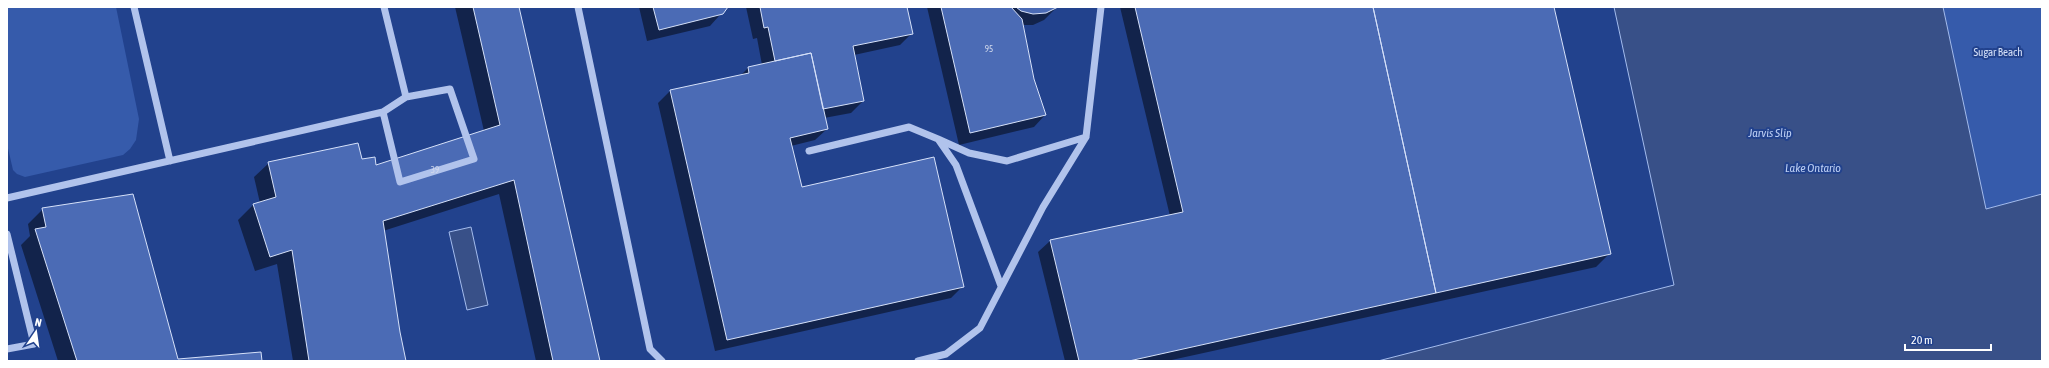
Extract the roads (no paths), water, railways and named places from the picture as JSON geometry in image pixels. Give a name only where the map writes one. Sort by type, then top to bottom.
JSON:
[{"type":"lane","points":[[134,7],[170,161]]},
{"type":"lane","points":[[384,7],[406,97]]},
{"type":"lane","points":[[578,7],[650,349],[662,361]]},
{"type":"lane","points":[[918,361],[946,354],[980,328],[1043,207],[1086,137],[1101,7]]},
{"type":"lane","points":[[7,198],[383,112],[406,97],[450,89],[474,159],[400,182],[383,112]]},
{"type":"lane","points":[[809,151],[909,127],[969,153],[1007,161],[1086,137]]},
{"type":"lane","points":[[938,139],[956,165],[1002,286]]},
{"type":"lane","points":[[7,234],[34,344],[7,349]]},
{"type":"water","name":"Lake Ontario","points":[[1614,7],[1943,7],[1986,209],[2042,194],[2042,361],[1378,361],[1674,285]]},
{"type":"water","points":[[471,227],[488,305],[467,310],[449,232]]},
{"type":"park label","name":"Sugar Beach","points":[[1998,52]]},
{"type":"water label","name":"Jarvis Slip","points":[[1770,133]]}]
